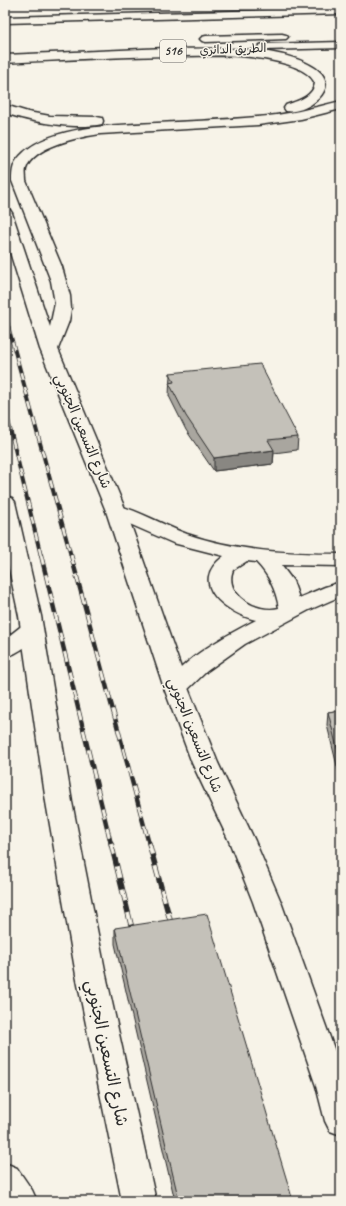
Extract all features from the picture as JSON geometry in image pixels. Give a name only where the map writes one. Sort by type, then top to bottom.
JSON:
[{"type":"main road","points":[[151,16],[201,5]]},
{"type":"main road","points":[[5,20],[341,11]]},
{"type":"main road","name":"الطريق الدائري","points":[[192,39],[341,35]]},
{"type":"main road","name":"الطريق الدائري","points":[[5,59],[341,45]]},
{"type":"main road","points":[[5,109],[33,117],[79,122],[202,118],[260,114],[292,108],[313,98],[322,86],[319,78],[311,71],[290,62],[255,55],[151,52]]},
{"type":"main road","points":[[49,349],[60,326],[63,303],[62,293],[56,272],[20,182],[18,170],[20,165],[30,154],[44,145],[100,130],[258,121],[301,115],[341,105]]},
{"type":"main road","name":"شارع التسعين الجنوبي","points":[[5,213],[49,349],[116,511],[176,688],[205,763],[242,841],[267,902],[332,1086],[341,1121]]},
{"type":"main road","name":"شارع التسعين الجنوبي","points":[[5,502],[32,629],[59,802],[90,974],[139,1201]]},
{"type":"main road","points":[[116,511],[176,537],[202,545],[253,556],[302,560],[341,560]]},
{"type":"main road","points":[[253,556],[280,577],[286,588],[286,613],[265,615],[249,611],[236,605],[226,596],[220,587],[219,578],[223,568],[232,560],[253,556]]},
{"type":"main road","points":[[176,688],[186,676],[240,637],[286,613],[341,589]]},
{"type":"main road","points":[[5,650],[32,629]]},
{"type":"main road","points":[[5,1178],[20,1201]]},
{"type":"building","points":[[260,364],[298,437],[268,440],[274,450],[214,458],[186,416],[169,383],[174,382],[170,373]]},
{"type":"building","points":[[341,710],[341,764],[328,712]]},
{"type":"building","points":[[207,914],[293,1201],[179,1201],[115,928]]},
{"type":"railway","points":[[5,313],[9,327]]},
{"type":"railway","points":[[8,326],[71,556]]},
{"type":"railway","points":[[5,408],[41,556]]},
{"type":"railway","points":[[41,555],[111,844]]},
{"type":"railway","points":[[71,555],[149,844]]},
{"type":"railway","points":[[111,843],[134,937]]},
{"type":"railway","points":[[149,843],[173,931]]}]
